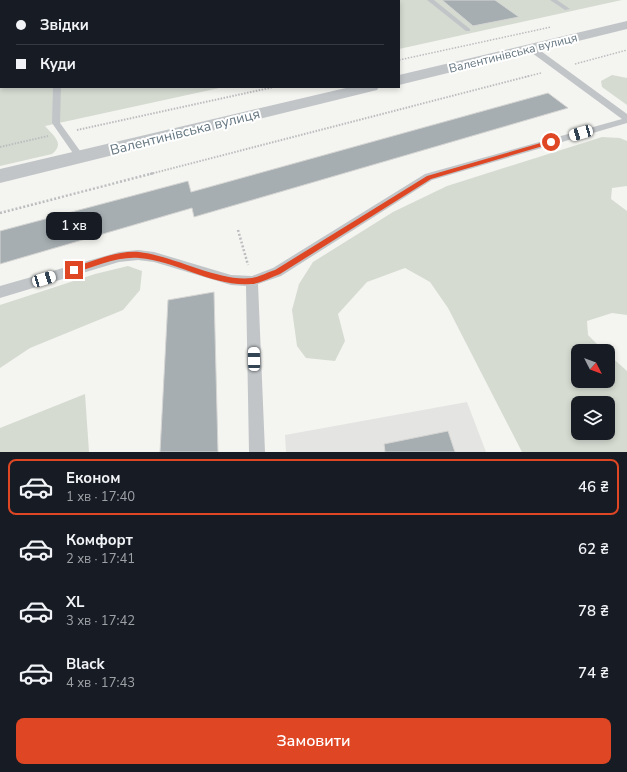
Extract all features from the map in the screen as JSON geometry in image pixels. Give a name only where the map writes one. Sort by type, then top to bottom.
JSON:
[{"type":"street","name":"Валентинівська вулиця","points":[[400,80],[627,25]]},
{"type":"street","name":"Валентинівська вулиця","points":[[0,176],[366,88]]},
{"type":"lane","points":[[430,0],[468,30]]},
{"type":"lane","points":[[553,0],[567,9]]},
{"type":"lane","points":[[531,48],[627,119]]},
{"type":"lane","points":[[57,88],[56,124],[80,157]]},
{"type":"lane","points":[[0,292],[119,257],[138,255],[154,258],[231,280],[252,281],[277,272],[429,177],[627,119]]},
{"type":"lane","points":[[252,281],[256,452]]},
{"type":"path","points":[[400,60],[551,26]]},
{"type":"path","points":[[0,213],[627,50]]},
{"type":"path","points":[[0,147],[269,88]]},
{"type":"path","points":[[238,230],[244,250]]},
{"type":"shaded area","points":[[400,0],[622,0],[400,49]]},
{"type":"shaded area","points":[[612,75],[627,78],[627,105],[602,87],[601,81]]},
{"type":"shaded area","points":[[0,88],[219,88],[45,126],[58,143],[56,150],[52,154],[0,166]]},
{"type":"shaded area","points":[[602,137],[620,138],[627,141],[627,186],[612,188],[611,199],[627,211],[627,315],[612,313],[587,321],[588,335],[597,344],[571,344],[571,388],[615,388],[615,360],[627,371],[627,452],[522,452],[448,308],[430,282],[405,268],[367,282],[338,314],[345,341],[335,361],[306,358],[297,346],[292,310],[299,284],[313,262],[393,212],[447,186]]},
{"type":"shaded area","points":[[128,266],[142,271],[140,290],[123,310],[30,348],[0,368],[0,305],[95,274]]},
{"type":"shaded area","points":[[85,394],[89,452],[0,452],[0,428]]},
{"type":"shaded area","points":[[467,402],[486,452],[286,452],[285,435]]},
{"type":"building","points":[[442,0],[495,0],[519,17],[473,26]]},
{"type":"building","points":[[548,93],[568,108],[194,217],[192,208],[0,264],[0,231],[188,181],[191,192]]},
{"type":"building","points":[[214,292],[218,452],[160,452],[168,300]]},
{"type":"building","points":[[448,431],[455,452],[385,452],[384,444]]},
{"type":"route","points":[[74,270],[119,257],[138,255],[154,258],[231,280],[252,281],[277,272],[429,177],[551,142]]}]
